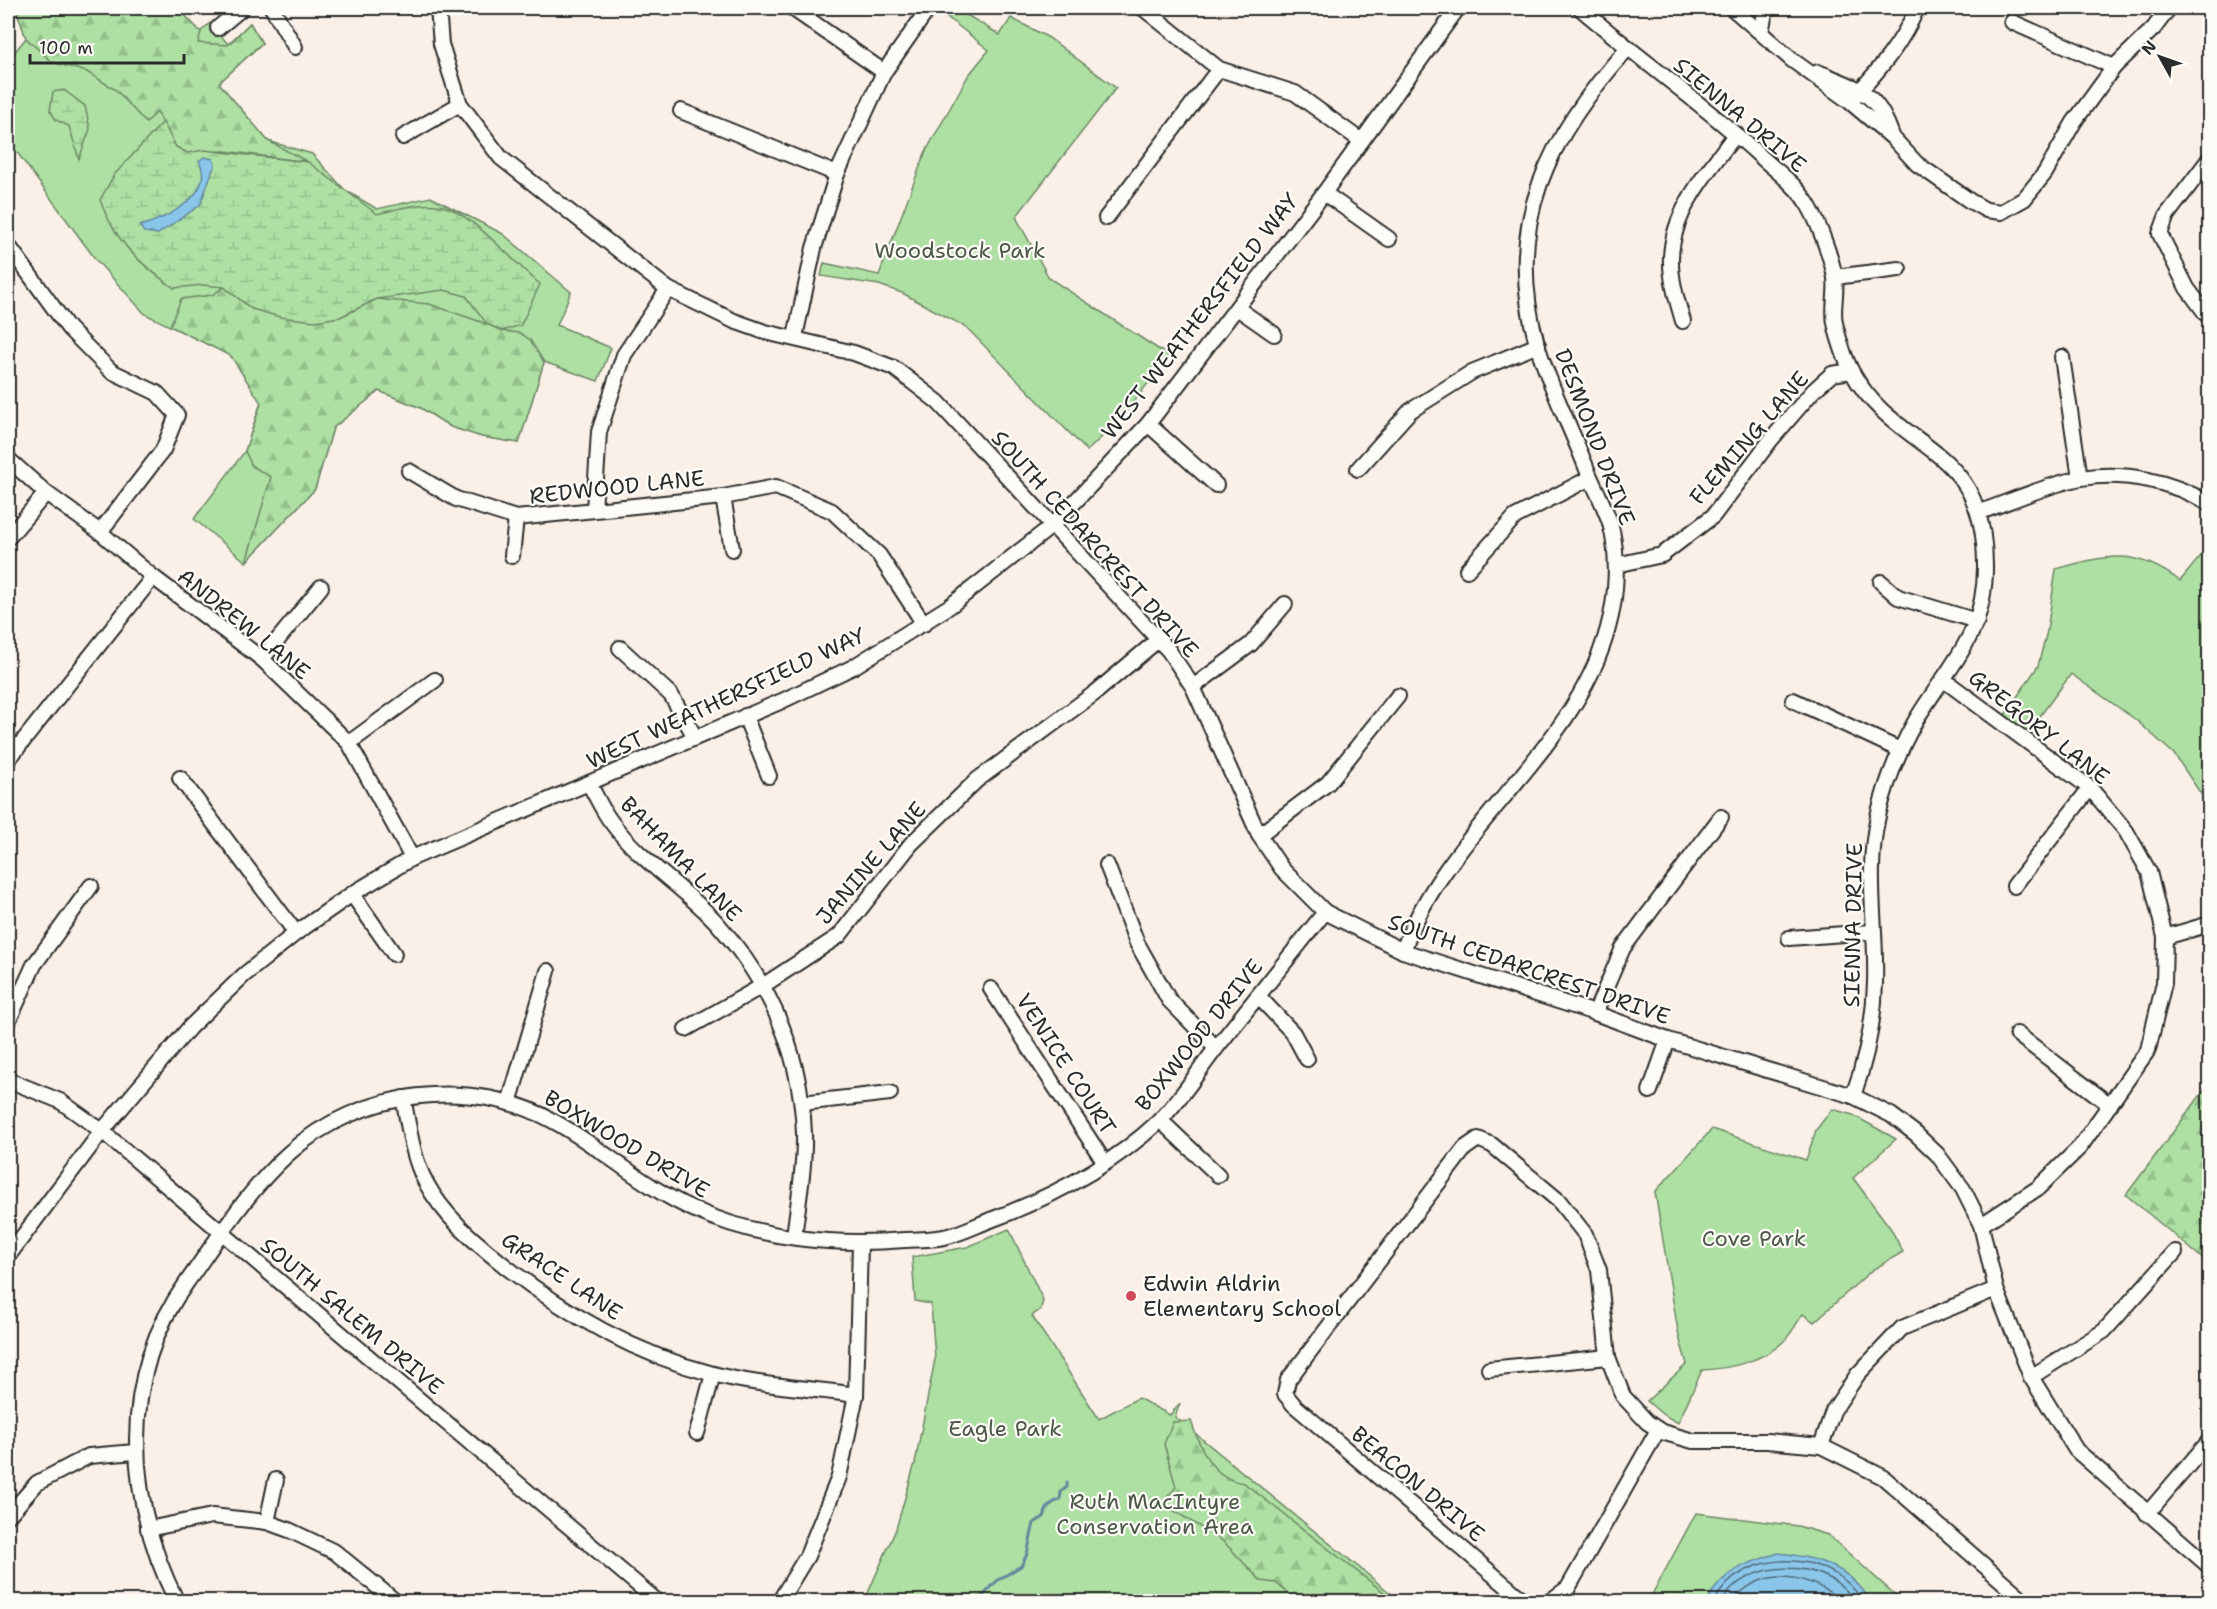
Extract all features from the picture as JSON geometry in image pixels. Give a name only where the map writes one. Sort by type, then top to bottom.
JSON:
[{"type":"street","points":[[218,28],[242,8]]},
{"type":"street","points":[[272,8],[295,47]]},
{"type":"street","name":"SOUTH CEDARCREST DRIVE","points":[[438,8],[441,44],[460,104],[501,158],[668,289],[734,321],[765,333],[795,337],[854,353],[894,368],[938,402],[1159,639],[1193,687],[1259,835],[1282,869],[1324,912],[1403,951],[1595,1013],[1668,1040],[1853,1096],[1891,1115],[1937,1154],[1963,1189],[1981,1225],[1996,1289],[2031,1377],[2076,1450],[2210,1567]]},
{"type":"street","points":[[792,8],[884,72]]},
{"type":"street","points":[[795,337],[814,248],[837,174],[884,72],[929,8]]},
{"type":"street","points":[[1143,8],[1219,69],[1295,93],[1360,140]]},
{"type":"street","name":"WEST WEATHERSFIELD WAY","points":[[8,1256],[102,1131],[149,1073],[202,1015],[244,975],[296,933],[352,894],[412,858],[590,784],[853,667],[924,624],[995,573],[1053,525],[1148,424],[1323,193],[1458,8]]},
{"type":"street","name":"SIENNA DRIVE","points":[[1580,8],[1627,49],[1736,134],[1806,200],[1835,278],[1835,323],[1851,371],[1872,400],[1939,453],[1954,469],[1980,512],[1986,566],[1977,621],[1967,645],[1914,723],[1900,750],[1886,787],[1873,840],[1870,890],[1874,1009],[1864,1061],[1853,1096]]},
{"type":"street","points":[[1732,8],[1792,60],[1849,101],[1893,138],[1917,164],[1970,201],[1986,210],[2001,212],[2024,199],[2045,172],[2074,122],[2114,67],[2154,28],[2169,8]]},
{"type":"street","points":[[1761,32],[1766,8]]},
{"type":"street","points":[[1849,101],[1889,60],[1907,31],[1917,8]]},
{"type":"street","points":[[2012,22],[2114,67]]},
{"type":"street","name":"DESMOND DRIVE","points":[[1403,951],[1426,897],[1582,696],[1608,628],[1616,565],[1610,523],[1538,345],[1527,298],[1524,246],[1534,199],[1552,153],[1581,105],[1627,49]]},
{"type":"street","points":[[1792,60],[1859,91],[1876,102],[1885,116],[1893,138]]},
{"type":"street","points":[[1106,218],[1219,69]]},
{"type":"street","points":[[403,136],[460,104]]},
{"type":"street","points":[[681,111],[837,174]]},
{"type":"street","points":[[1683,321],[1674,290],[1671,256],[1678,227],[1689,197],[1736,134]]},
{"type":"street","points":[[2210,158],[2167,215],[2160,234],[2187,288],[2210,319]]},
{"type":"street","points":[[1323,193],[1389,239]]},
{"type":"street","points":[[8,245],[69,329],[111,371],[157,393],[177,415],[163,450],[100,532]]},
{"type":"street","points":[[1835,278],[1899,269]]},
{"type":"street","points":[[594,510],[599,432],[624,355],[668,289]]},
{"type":"street","points":[[1237,308],[1274,334]]},
{"type":"street","points":[[1358,470],[1410,411],[1472,372],[1538,345]]},
{"type":"street","points":[[2062,357],[2080,478]]},
{"type":"street","name":"FLEMING LANE","points":[[1616,565],[1662,555],[1713,516],[1770,441],[1813,391],[1832,374],[1851,371]]},
{"type":"street","points":[[1148,424],[1216,485]]},
{"type":"street","name":"ANDREW LANE","points":[[8,459],[46,493],[100,532],[153,577],[262,659],[349,743],[412,858]]},
{"type":"street","name":"REDWOOD LANE","points":[[409,471],[456,499],[516,518],[723,497],[776,487],[832,511],[879,555],[924,624]]},
{"type":"street","points":[[1467,570],[1515,517],[1590,478]]},
{"type":"street","points":[[1980,512],[2080,478],[2148,478],[2191,492],[2210,504]]},
{"type":"street","points":[[8,538],[46,493]]},
{"type":"street","name":"REDWOOD LANE","points":[[723,497],[732,549]]},
{"type":"street","name":"REDWOOD LANE","points":[[512,556],[516,518]]},
{"type":"street","points":[[8,760],[153,577]]},
{"type":"street","points":[[1881,582],[1898,597],[1977,621]]},
{"type":"street","points":[[262,659],[321,587]]},
{"type":"street","points":[[1193,687],[1251,644],[1286,604]]},
{"type":"street","name":"JANINE LANE","points":[[686,1029],[764,985],[839,936],[911,844],[977,780],[1095,693],[1159,639]]},
{"type":"street","points":[[620,648],[671,695],[695,737]]},
{"type":"street","points":[[349,743],[435,680]]},
{"type":"street","name":"GREGORY LANE","points":[[1944,680],[2090,788],[2126,831],[2149,872],[2165,937],[2164,983],[2148,1050],[2080,1147],[2038,1188],[1981,1225]]},
{"type":"street","points":[[1259,835],[1328,783],[1398,696]]},
{"type":"street","points":[[1793,700],[1900,750]]},
{"type":"street","points":[[745,716],[769,776]]},
{"type":"street","points":[[180,778],[296,933]]},
{"type":"street","name":"BAHAMA LANE","points":[[590,784],[612,823],[655,867],[716,923],[764,985],[790,1048],[802,1103],[803,1158],[794,1237]]},
{"type":"street","points":[[2014,886],[2090,788]]},
{"type":"street","points":[[1595,1013],[1623,948],[1721,816]]},
{"type":"street","points":[[1107,866],[1137,943],[1169,1000],[1216,1048]]},
{"type":"street","points":[[8,1022],[34,964],[91,886]]},
{"type":"street","points":[[352,894],[394,954]]},
{"type":"street","name":"BOXWOOD DRIVE","points":[[177,1602],[156,1556],[148,1529],[142,1505],[135,1452],[143,1383],[157,1339],[180,1291],[265,1177],[297,1146],[346,1116],[404,1098],[457,1095],[509,1103],[556,1122],[633,1177],[696,1211],[734,1224],[794,1237],[860,1244],[946,1237],[1041,1202],[1106,1163],[1160,1120],[1324,912]]},
{"type":"street","points":[[2165,937],[2210,924]]},
{"type":"street","points":[[1789,938],[1872,932]]},
{"type":"street","points":[[509,1103],[548,971]]},
{"type":"street","name":"VENICE COURT","points":[[991,989],[1106,1163]]},
{"type":"street","points":[[1259,997],[1293,1033],[1307,1059]]},
{"type":"street","points":[[2017,1034],[2110,1105]]},
{"type":"street","points":[[1650,1091],[1668,1040]]},
{"type":"street","name":"SOUTH SALEM DRIVE","points":[[8,1080],[60,1101],[102,1131],[658,1602]]},
{"type":"street","points":[[802,1103],[890,1093]]},
{"type":"street","name":"GRACE LANE","points":[[404,1098],[417,1163],[439,1204],[457,1226],[530,1285],[578,1317],[625,1344],[713,1374],[856,1395]]},
{"type":"street","points":[[1160,1120],[1218,1175]]},
{"type":"street","name":"BEACON DRIVE","points":[[1528,1602],[1303,1413],[1285,1394],[1285,1386],[1294,1371],[1465,1148],[1478,1139],[1492,1145],[1559,1201],[1585,1234],[1599,1270],[1608,1357]]},
{"type":"street","points":[[779,1602],[807,1556],[839,1477],[856,1395],[860,1244]]},
{"type":"street","points":[[2031,1377],[2104,1331],[2175,1252]]},
{"type":"street","points":[[1821,1446],[1833,1411],[1858,1374],[1902,1328],[1996,1289]]},
{"type":"street","points":[[1489,1369],[1608,1357],[1623,1396],[1658,1430],[1693,1441],[1767,1442],[1821,1446],[1883,1477],[2021,1600]]},
{"type":"street","points":[[697,1433],[713,1374]]},
{"type":"street","points":[[1549,1602],[1568,1588],[1658,1430]]},
{"type":"street","points":[[2147,1514],[2210,1440]]},
{"type":"street","points":[[8,1516],[37,1483],[89,1456],[135,1452]]},
{"type":"street","points":[[267,1522],[276,1480]]},
{"type":"street","points":[[148,1529],[212,1516],[267,1522],[336,1552],[396,1602]]},
{"type":"green space","points":[[16,8],[178,8],[200,32],[210,23],[228,44],[250,23],[262,43],[219,83],[268,141],[312,154],[345,190],[377,209],[431,197],[503,234],[571,292],[557,325],[611,348],[598,381],[544,362],[519,443],[482,437],[451,427],[421,408],[379,391],[333,428],[315,489],[246,562],[194,519],[245,451],[261,402],[231,356],[145,314],[96,260],[8,140],[8,60],[26,38]]},
{"type":"green space","points":[[16,8],[178,8],[201,32],[198,43],[228,45],[250,23],[262,43],[219,83],[268,141],[308,162],[224,151],[187,153],[176,147],[157,112],[146,123],[116,90],[87,72],[52,62],[26,38]]},
{"type":"green space","name":"Woodstock Park","points":[[945,8],[955,8],[1000,35],[1011,18],[1049,38],[1116,88],[1016,217],[1049,278],[1169,356],[1119,421],[1087,451],[966,327],[902,293],[879,285],[821,276],[824,263],[879,275],[925,153],[968,76],[989,50],[942,13]]},
{"type":"green space","points":[[64,90],[85,106],[90,129],[79,159],[69,126],[56,120],[50,110],[53,92]]},
{"type":"green space","points":[[163,122],[176,147],[187,153],[204,150],[308,162],[377,214],[421,205],[449,208],[491,238],[540,284],[521,325],[502,331],[487,324],[466,296],[444,290],[377,299],[340,317],[315,321],[280,317],[252,309],[224,287],[203,285],[174,288],[150,270],[121,240],[100,200],[114,175]]},
{"type":"green space","points":[[224,287],[252,309],[340,317],[377,299],[429,304],[502,331],[520,333],[530,340],[544,362],[519,443],[482,437],[451,427],[421,408],[379,391],[333,428],[315,489],[246,562],[271,477],[252,466],[245,451],[261,403],[231,356],[170,326],[181,299],[212,295]]},
{"type":"green space","points":[[2209,546],[2209,806],[2174,754],[2136,720],[2071,674],[2026,735],[2000,722],[2038,666],[2047,631],[2056,569],[2091,560],[2120,557],[2149,563],[2180,581]]},
{"type":"green space","points":[[2209,1084],[2209,1264],[2126,1195]]},
{"type":"green space","name":"Cove Park","points":[[1832,1109],[1853,1115],[1896,1139],[1853,1178],[1891,1229],[1903,1252],[1872,1270],[1814,1322],[1803,1314],[1787,1338],[1767,1354],[1735,1366],[1702,1370],[1678,1423],[1662,1414],[1647,1401],[1687,1364],[1679,1337],[1655,1192],[1712,1129],[1806,1160],[1816,1130]]},
{"type":"green space","points":[[1009,1229],[1043,1300],[1041,1309],[1032,1316],[1099,1419],[1138,1398],[1170,1415],[1180,1403],[1175,1417],[1400,1601],[864,1602],[896,1529],[915,1463],[935,1359],[931,1304],[915,1301],[912,1257],[967,1247]]},
{"type":"green space","points":[[1191,1421],[1203,1451],[1216,1469],[1233,1480],[1244,1483],[1395,1601],[1297,1601],[1276,1583],[1261,1581],[1224,1542],[1162,1503],[1176,1487],[1164,1444],[1173,1422]]},
{"type":"green space","points":[[1696,1513],[1798,1526],[1828,1535],[1902,1601],[1648,1602]]},
{"type":"water","points":[[204,157],[213,159],[215,164],[200,205],[158,234],[144,232],[140,226],[163,218],[195,194],[201,184],[202,173],[199,161]]},
{"type":"water","points":[[1779,1553],[1806,1557],[1843,1572],[1862,1589],[1870,1601],[1707,1601],[1720,1582],[1737,1569]]},
{"type":"waterway","points":[[977,1602],[998,1580],[1021,1566],[1027,1554],[1034,1523],[1044,1517],[1051,1504],[1060,1500],[1061,1492],[1067,1487],[1067,1482]]},
{"type":"place","name":"Edwin Aldrin Elementary School","points":[[1131,1296]]},
{"type":"park label","name":"Eagle Park","points":[[1005,1428]]},
{"type":"park label","name":"Ruth MacIntyre Conservation Area","points":[[1155,1514]]}]
